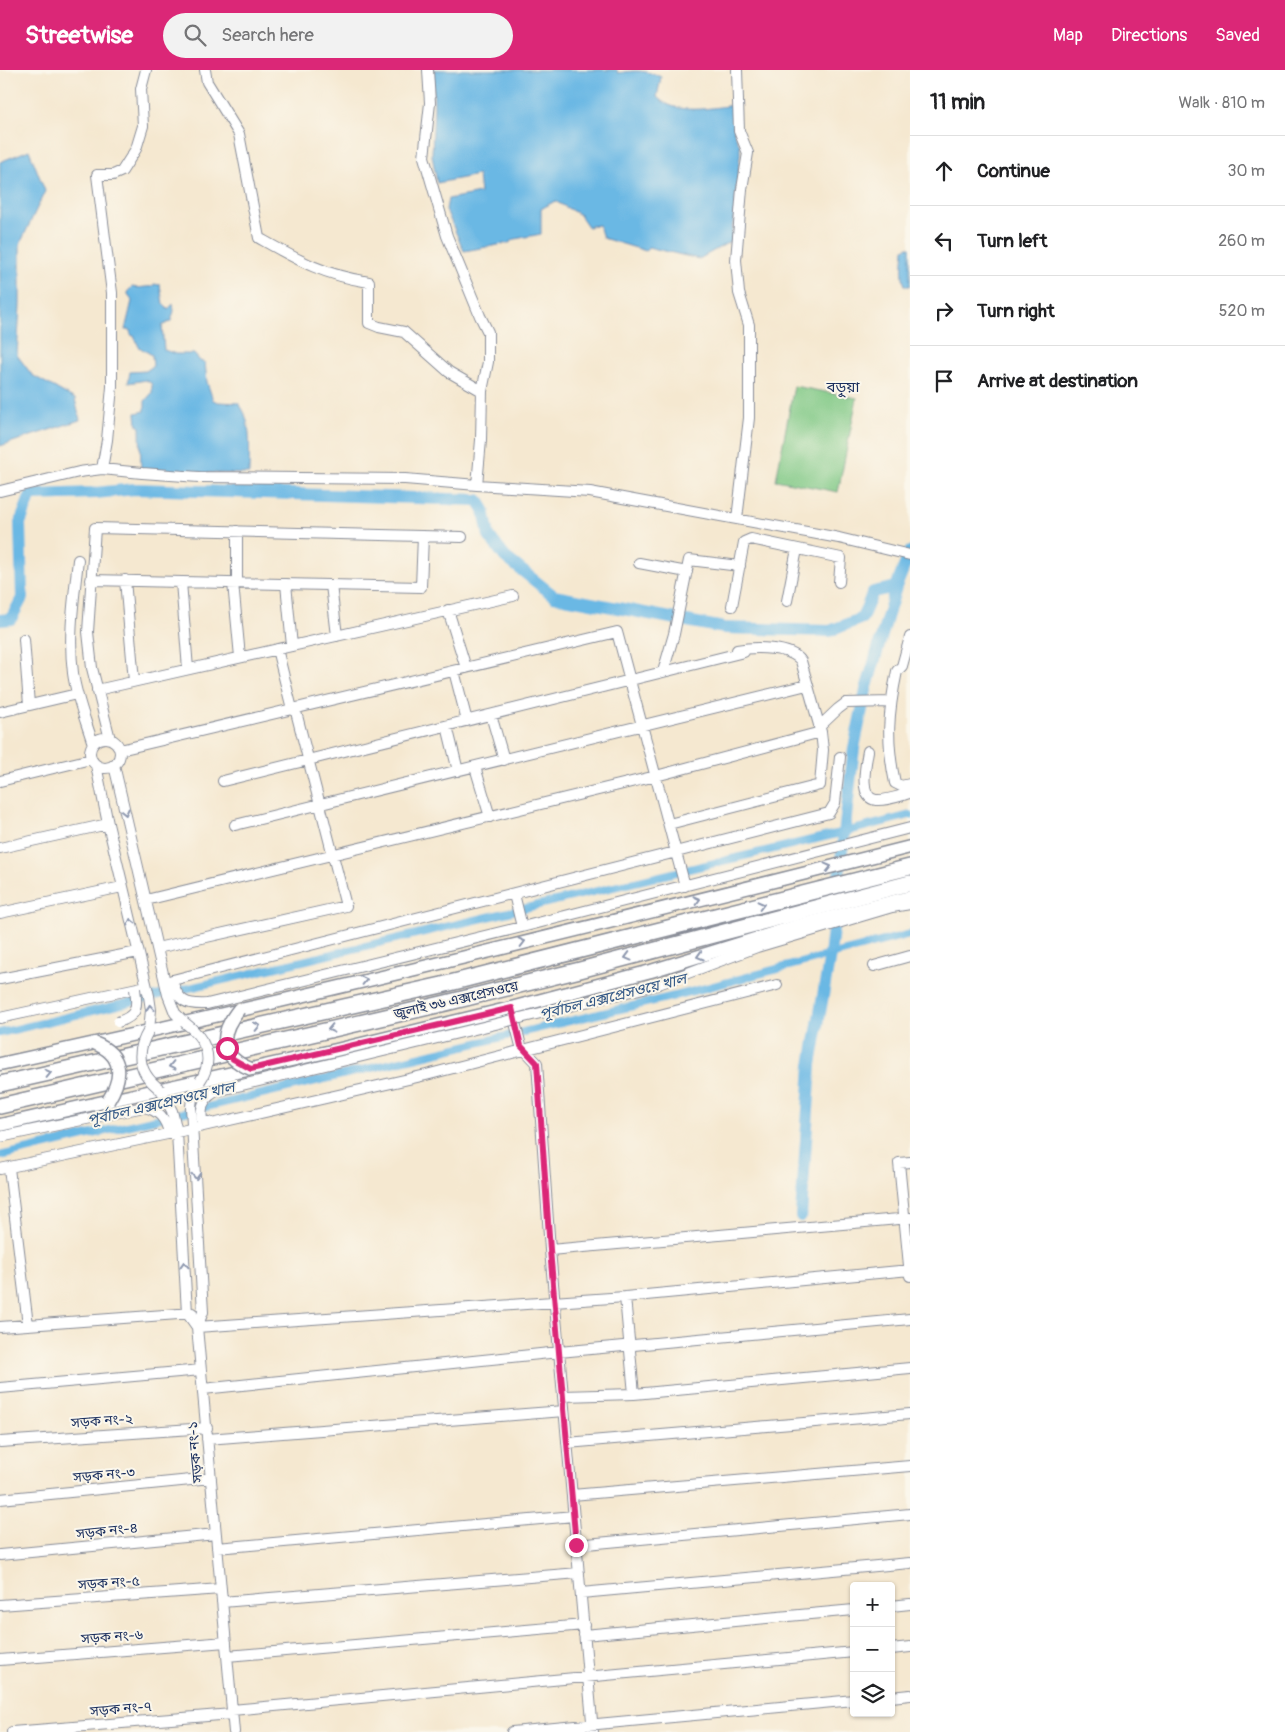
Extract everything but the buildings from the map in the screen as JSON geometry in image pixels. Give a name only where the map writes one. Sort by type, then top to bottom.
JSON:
[{"type":"highway","name":"জুলাই ৩৬ এক্সপ্রেসওয়ে","points":[[0,1106],[465,998],[795,918],[880,875],[910,867]]},
{"type":"highway","name":"জুলাই ৩৬ এক্সপ্রেসওয়ে","points":[[0,1084],[433,987],[888,900],[910,883]]},
{"type":"main road","points":[[6,1063],[317,991],[910,846]]},
{"type":"main road","points":[[888,900],[910,898]]},
{"type":"main road","points":[[0,1125],[336,1050],[513,1016],[651,971],[795,918]]},
{"type":"main road","points":[[239,1009],[227,1026],[225,1042],[233,1059],[251,1069]]},
{"type":"main road","points":[[94,1043],[103,1046],[110,1052],[118,1066],[117,1085],[108,1102]]},
{"type":"street","points":[[102,469],[112,387],[112,293],[96,175],[112,175],[122,171],[136,149],[143,126],[142,89],[146,70]]},
{"type":"street","points":[[205,70],[207,82],[239,134],[259,238],[326,272],[369,282],[369,323],[378,327],[404,332],[449,372],[482,391]]},
{"type":"street","points":[[428,70],[430,103],[424,157],[447,236],[488,332],[488,362],[482,391],[477,485]]},
{"type":"street","points":[[737,70],[739,131],[748,153],[742,189],[736,260],[739,294],[749,325],[749,418],[738,519]]},
{"type":"street","points":[[0,491],[79,472],[102,469],[199,477],[405,478],[477,485],[590,492],[738,519],[910,555]]},
{"type":"street","points":[[110,739],[92,668],[88,632],[95,528],[462,537]]},
{"type":"street","points":[[238,531],[235,583],[240,657]]},
{"type":"street","points":[[91,580],[421,587],[423,536]]},
{"type":"street","points":[[732,606],[744,542],[747,540],[755,540],[841,558],[839,582]]},
{"type":"street","points":[[787,601],[798,549]]},
{"type":"street","points":[[78,560],[71,634],[73,673],[77,694],[93,744]]},
{"type":"street","points":[[663,672],[674,634],[689,560],[740,566]]},
{"type":"street","points":[[639,563],[687,572]]},
{"type":"street","points":[[126,580],[134,681]]},
{"type":"street","points":[[181,582],[188,669]]},
{"type":"street","points":[[286,584],[292,646]]},
{"type":"street","points":[[331,585],[337,636]]},
{"type":"street","points":[[97,690],[513,596]]},
{"type":"street","points":[[448,610],[466,668]]},
{"type":"street","points":[[71,634],[88,632]]},
{"type":"street","points":[[120,750],[617,632],[685,886]]},
{"type":"street","points":[[910,637],[906,668],[897,670],[888,734],[890,760],[895,784],[901,786],[910,784]]},
{"type":"street","points":[[24,639],[30,705]]},
{"type":"street","points":[[223,781],[491,715],[740,650],[761,648],[791,652],[798,656],[820,729],[823,750],[820,785],[669,824]]},
{"type":"street","points":[[157,948],[346,906],[277,649]]},
{"type":"street","points":[[630,678],[744,652]]},
{"type":"street","points":[[454,671],[467,721]]},
{"type":"street","points":[[235,825],[642,727],[807,685]]},
{"type":"street","points":[[0,712],[77,694]]},
{"type":"street","points":[[146,900],[656,776],[820,729],[846,703],[891,702]]},
{"type":"street","points":[[491,715],[504,760]]},
{"type":"street","points":[[447,726],[458,771]]},
{"type":"street","points":[[0,781],[94,762],[107,768],[119,758],[120,750],[117,743],[110,739],[99,739],[93,744],[90,751],[94,762],[151,1010],[149,1030],[142,1045],[140,1058],[149,1080],[161,1090],[172,1111],[186,1313],[197,1327]]},
{"type":"street","points":[[868,751],[864,785],[868,796],[873,800],[882,800],[910,793]]},
{"type":"street","points":[[169,981],[829,813],[836,803],[840,757]]},
{"type":"street","points":[[114,764],[157,948],[169,981],[175,1013],[200,1036],[205,1049],[206,1068],[192,1098],[203,1312],[197,1327]]},
{"type":"street","points":[[475,767],[490,817]]},
{"type":"street","points":[[0,848],[108,824]]},
{"type":"street","points":[[866,842],[910,829]]},
{"type":"street","points":[[169,981],[183,1001],[192,1005],[207,1004],[910,829]]},
{"type":"street","points":[[0,913],[122,887]]},
{"type":"street","points":[[514,894],[522,927]]},
{"type":"street","points":[[795,918],[888,900],[910,904]]},
{"type":"street","points":[[0,979],[138,952]]},
{"type":"street","points":[[874,966],[910,956]]},
{"type":"street","points":[[28,1324],[4,1168],[211,1124],[777,985]]},
{"type":"street","points":[[0,1018],[146,987]]},
{"type":"street","points":[[118,1022],[130,1018],[135,1011],[135,989]]},
{"type":"street","points":[[211,1124],[202,1120],[202,1105],[210,1094],[216,1091],[513,1016],[523,1048],[537,1063],[554,1302],[593,1728]]},
{"type":"street","points":[[0,1138],[144,1107],[151,1108],[159,1113],[173,1132]]},
{"type":"street","points":[[197,1327],[625,1297],[910,1273],[907,1219],[899,1163],[910,1162]]},
{"type":"street","points":[[550,1250],[907,1219]]},
{"type":"street","points":[[625,1297],[634,1394]]},
{"type":"street","points":[[0,1326],[203,1312]]},
{"type":"street","points":[[203,1389],[559,1352],[910,1319]]},
{"type":"street","name":"সড়ক নং-১","points":[[197,1327],[234,1732]]},
{"type":"street","points":[[563,1396],[634,1394],[910,1368]]},
{"type":"street","points":[[0,1388],[201,1370]]},
{"type":"street","points":[[208,1439],[564,1411]]},
{"type":"street","points":[[567,1443],[910,1414]]},
{"type":"street","name":"সড়ক নং-২","points":[[0,1442],[206,1428]]},
{"type":"street","points":[[572,1496],[910,1466]]},
{"type":"street","name":"সড়ক নং-৩","points":[[0,1499],[211,1478]]},
{"type":"street","points":[[576,1545],[910,1514]]},
{"type":"street","points":[[217,1548],[574,1516]]},
{"type":"street","name":"সড়ক নং-৪","points":[[0,1555],[216,1534]]},
{"type":"street","points":[[581,1593],[910,1563]]},
{"type":"street","points":[[222,1602],[579,1573]]},
{"type":"street","name":"সড়ক নং-৫","points":[[0,1605],[221,1589]]},
{"type":"street","points":[[895,1606],[910,1604]]},
{"type":"street","points":[[227,1656],[850,1610]]},
{"type":"street","name":"সড়ক নং-৬","points":[[0,1660],[226,1642]]},
{"type":"street","points":[[895,1649],[910,1647]]},
{"type":"street","name":"সড়ক নং-৭","points":[[12,1732],[850,1652]]},
{"type":"street","points":[[895,1697],[910,1695]]},
{"type":"street","points":[[512,1732],[593,1728],[850,1700]]},
{"type":"green space","points":[[794,386],[857,398],[838,492],[776,480]]},
{"type":"water","points":[[433,70],[617,70],[618,73],[641,71],[661,77],[657,97],[674,107],[704,109],[734,105],[734,132],[740,146],[740,155],[731,241],[699,259],[648,247],[646,251],[603,238],[599,225],[590,226],[589,228],[580,215],[555,201],[541,209],[541,234],[515,239],[509,243],[464,251],[446,210],[448,199],[480,193],[478,175],[437,183],[432,155]]},
{"type":"water","points":[[29,150],[45,191],[20,244],[20,305],[17,355],[32,375],[75,399],[80,420],[0,446],[0,162]]},
{"type":"water","points":[[910,247],[910,286],[905,286],[903,258],[904,249]]},
{"type":"water","points":[[154,284],[160,285],[163,304],[168,309],[173,304],[174,311],[171,321],[162,326],[164,350],[176,354],[194,354],[200,361],[205,363],[207,382],[213,400],[238,403],[243,410],[249,437],[249,474],[141,471],[140,427],[137,425],[136,413],[145,411],[145,401],[152,393],[152,384],[146,380],[128,383],[130,372],[146,371],[153,366],[152,355],[139,347],[130,330],[125,330],[132,301],[127,292],[132,287],[152,287]]},
{"type":"waterway","points":[[0,620],[11,619],[22,598],[20,523],[31,495],[95,493],[135,489],[478,500],[484,510],[489,536],[505,557],[554,596],[724,628],[830,631],[862,618],[873,592],[896,587]]},
{"type":"waterway","points":[[801,1216],[811,1065],[830,955],[854,748],[866,690],[896,587],[910,552]]},
{"type":"waterway","name":"পূর্বাচল এক্সপ্রেসওয়ে খাল","points":[[0,1033],[910,815]]},
{"type":"waterway","name":"পূর্বাচল এক্সপ্রেসওয়ে খাল","points":[[0,1156],[675,996],[910,934]]},
{"type":"district","name":"বড়ুয়া","points":[[843,387]]},
{"type":"route","points":[[227,1048],[237,1063],[251,1069],[512,1008],[521,1046],[537,1063],[550,1250],[576,1545]]}]
